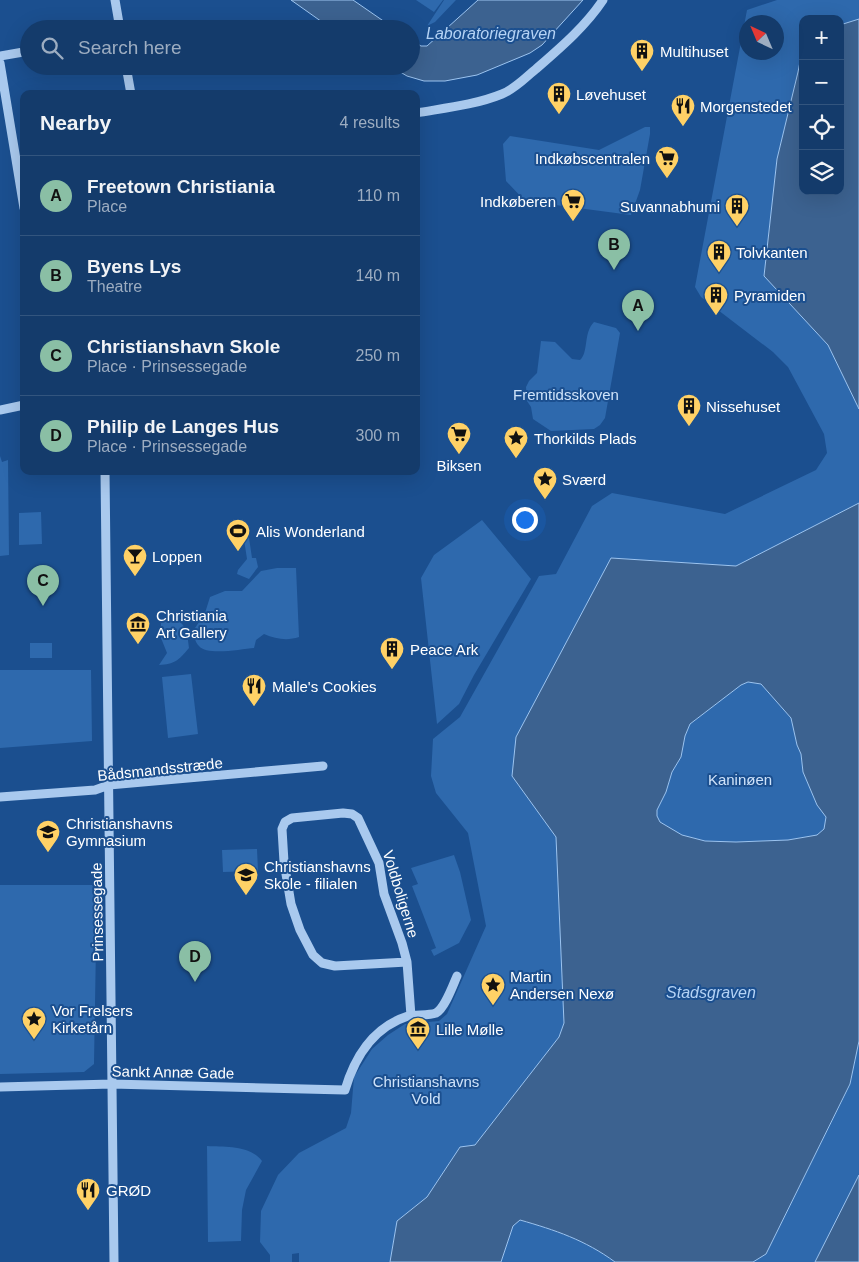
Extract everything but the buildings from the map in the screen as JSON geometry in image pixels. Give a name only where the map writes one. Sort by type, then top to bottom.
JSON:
[{"type":"street","points":[[115,0],[118,20]]},
{"type":"street","points":[[420,112],[479,102],[505,93],[568,40],[603,0]]},
{"type":"street","points":[[0,56],[20,53]]},
{"type":"street","points":[[0,63],[20,184]]},
{"type":"street","points":[[128,75],[130,90]]},
{"type":"street","points":[[0,410],[20,406]]},
{"type":"street","name":"Prinsessegade","points":[[105,475],[114,1262]]},
{"type":"street","name":"Bådsmandsstræde","points":[[0,797],[95,790],[109,785],[323,766]]},
{"type":"street","name":"Voldboligerne","points":[[406,962],[335,966],[322,963],[313,955],[300,930],[291,904],[284,862],[282,829],[285,822],[292,818],[343,813],[352,814],[358,818],[379,863],[384,894],[402,943],[406,962],[411,1016]]},
{"type":"street","points":[[411,1016],[435,1013],[442,1006],[457,976]]},
{"type":"street","name":"Sankt Annæ Gade","points":[[0,1087],[112,1084],[345,1090],[357,1058],[367,1044],[392,1022],[411,1016]]},
{"type":"green space","points":[[416,0],[443,0],[434,12]]},
{"type":"green space","points":[[444,0],[456,0],[435,22],[427,26]]},
{"type":"green space","name":"Christianshavns Vold","points":[[777,0],[859,0],[859,19],[844,24],[844,15],[799,15],[799,67],[777,159],[764,275],[828,345],[859,409],[859,503],[736,566],[611,558],[512,776],[556,837],[564,1023],[559,1037],[475,1145],[460,1147],[427,1197],[397,1221],[390,1262],[299,1262],[299,1253],[292,1254],[292,1262],[270,1262],[270,1255],[260,1242],[261,1211],[278,1175],[299,1153],[346,1128],[351,1113],[354,1077],[372,1049],[405,1024],[439,1021],[447,1014],[486,926],[468,833],[436,793],[431,776],[433,739],[460,717],[539,576],[556,574],[592,506],[612,493],[725,514],[816,470],[827,453],[824,434],[788,367],[773,352],[701,297],[695,287],[739,53],[739,60],[784,60],[784,15],[746,15],[747,10]]},
{"type":"green space","points":[[645,127],[650,127],[650,134],[640,190],[631,215],[525,201],[506,181],[503,144],[510,136],[599,150]]},
{"type":"green space","name":"Fremtidsskoven","points":[[594,322],[616,328],[620,333],[605,418],[594,429],[551,431],[533,419],[531,407],[527,401],[526,387],[537,373],[541,341],[555,342],[572,359],[580,360],[583,357],[588,331]]},
{"type":"green space","points":[[0,456],[2,462],[8,460],[9,555],[0,556]]},
{"type":"green space","points":[[41,512],[42,544],[19,545],[19,513]]},
{"type":"green space","points":[[482,520],[531,579],[459,704],[437,724],[421,578],[434,555]]},
{"type":"green space","points":[[239,523],[248,531],[252,558],[256,558],[258,567],[249,579],[237,574],[247,559],[243,533],[239,528],[228,530],[228,525]]},
{"type":"green space","points":[[277,568],[296,568],[299,637],[282,639],[264,634],[256,640],[254,648],[233,650],[209,651],[199,646],[193,631],[205,613],[210,597],[225,591],[242,591],[261,571]]},
{"type":"green space","points":[[161,619],[175,620],[183,625],[187,634],[189,648],[176,661],[159,665],[167,653],[161,638]]},
{"type":"green space","points":[[30,643],[52,643],[52,658],[30,658]]},
{"type":"green space","points":[[0,670],[91,670],[92,741],[0,748]]},
{"type":"green space","points":[[191,674],[198,734],[168,738],[162,677]]},
{"type":"green space","name":"Kaninøen","points":[[748,682],[761,684],[791,718],[801,754],[803,772],[817,805],[826,816],[824,829],[817,835],[788,840],[706,841],[682,835],[660,823],[657,810],[666,792],[672,772],[681,757],[685,736],[690,724],[741,685]]},
{"type":"green space","points":[[257,849],[258,871],[223,872],[222,850]]},
{"type":"green space","points":[[454,855],[460,872],[471,920],[459,943],[434,956],[431,950],[436,948],[412,886],[418,884],[411,868]]},
{"type":"green space","points":[[0,885],[97,885],[94,1064],[84,1072],[0,1074]]},
{"type":"green space","points":[[859,1041],[859,1175],[815,1262],[753,1262],[766,1254],[850,1085]]},
{"type":"green space","points":[[207,1146],[244,1149],[262,1161],[246,1190],[242,1210],[241,1241],[208,1242]]},
{"type":"green space","points":[[520,1220],[569,1236],[604,1254],[615,1262],[501,1262],[513,1225]]},
{"type":"water","points":[[291,0],[353,0],[382,20],[319,20]]},
{"type":"water","name":"Laboratoriegraven","points":[[478,0],[583,0],[542,45],[530,53],[477,75],[445,81],[424,81],[405,75],[420,75],[420,45],[427,46]]},
{"type":"water","points":[[859,19],[859,409],[828,345],[764,276],[777,159],[799,67],[799,195],[844,195],[844,24]]},
{"type":"water","name":"Stadsgraven","points":[[859,503],[859,1041],[850,1084],[766,1254],[753,1262],[615,1262],[604,1254],[569,1236],[520,1220],[513,1226],[501,1262],[390,1262],[397,1221],[427,1197],[460,1147],[475,1145],[559,1037],[564,1023],[556,837],[512,776],[516,737],[611,558],[736,566]],"holes":[[[748,682],[761,684],[791,718],[801,754],[803,772],[817,805],[826,817],[824,829],[817,835],[788,840],[705,841],[682,835],[660,822],[657,810],[666,792],[672,772],[681,757],[685,736],[690,724],[741,685]]]},
{"type":"water","points":[[859,1175],[859,1262],[815,1262]]},
{"type":"place","name":"Multihuset","points":[[642,72]]},
{"type":"place","name":"Løvehuset","points":[[559,115]]},
{"type":"place","name":"Morgenstedet","points":[[683,127]]},
{"type":"place","name":"Indkøbscentralen","points":[[667,179]]},
{"type":"place","name":"Indkøberen","points":[[573,222]]},
{"type":"place","name":"Suvannabhumi","points":[[737,227]]},
{"type":"place","name":"Byens Lys","points":[[614,270]]},
{"type":"place","name":"Tolvkanten","points":[[719,273]]},
{"type":"place","name":"Pyramiden","points":[[716,316]]},
{"type":"place","name":"Freetown Christiania","points":[[638,331]]},
{"type":"place","name":"Nissehuset","points":[[689,427]]},
{"type":"place","name":"Biksen","points":[[459,455]]},
{"type":"place","name":"Thorkilds Plads","points":[[516,459]]},
{"type":"place","name":"Sværd","points":[[545,500]]},
{"type":"place","name":"Alis Wonderland","points":[[238,552]]},
{"type":"place","name":"Loppen","points":[[135,577]]},
{"type":"place","name":"Christianshavn Skole","points":[[43,606]]},
{"type":"place","name":"Christiania Art Gallery","points":[[138,645]]},
{"type":"place","name":"Peace Ark","points":[[392,670]]},
{"type":"place","name":"Malle's Cookies","points":[[254,707]]},
{"type":"place","name":"Christianshavns Gymnasium","points":[[48,853]]},
{"type":"place","name":"Christianshavns Skole - filialen","points":[[246,896]]},
{"type":"place","name":"Philip de Langes Hus","points":[[195,982]]},
{"type":"place","name":"Martin Andersen Nexø","points":[[493,1006]]},
{"type":"place","name":"Vor Frelsers Kirketårn","points":[[34,1040]]},
{"type":"place","name":"Lille Mølle","points":[[418,1050]]},
{"type":"place","name":"GRØD","points":[[88,1211]]}]
